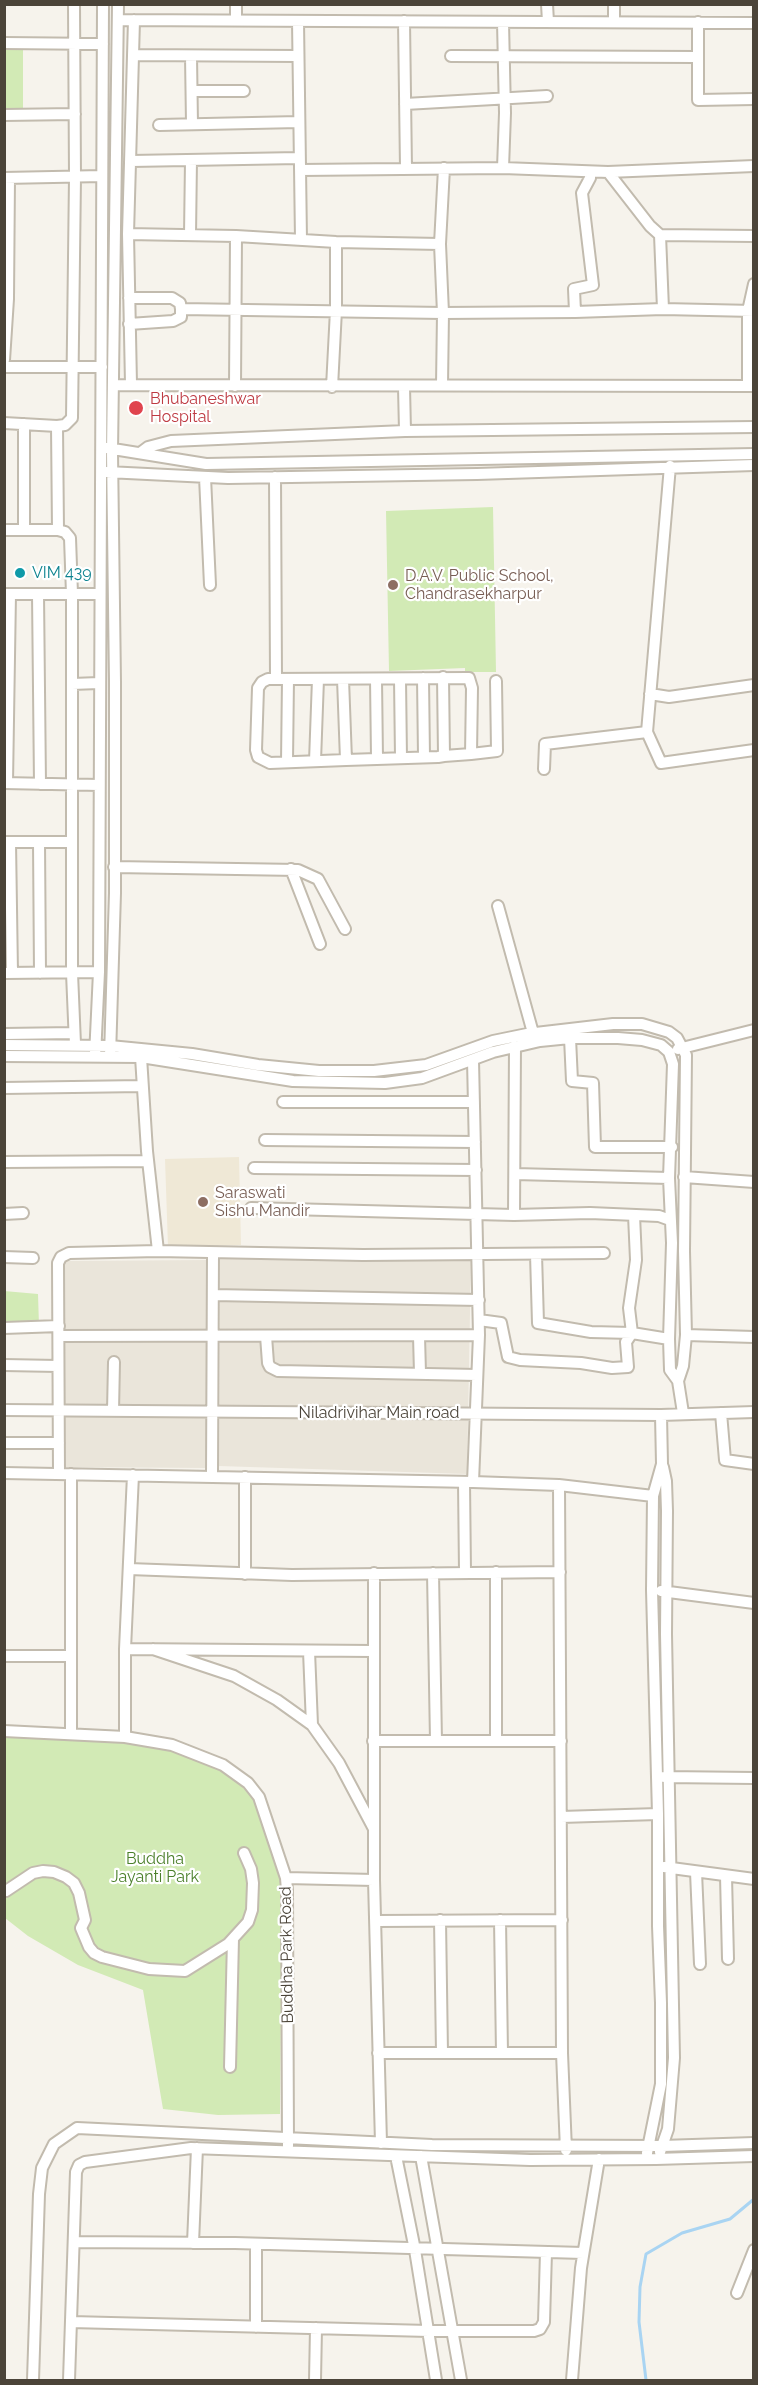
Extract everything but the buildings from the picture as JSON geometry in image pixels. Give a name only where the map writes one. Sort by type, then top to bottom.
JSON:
[{"type":"street","points":[[4,423],[57,426],[65,425],[72,418],[75,177],[74,4]]},
{"type":"street","points":[[103,4],[100,447],[107,472],[114,622],[114,867],[110,1051]]},
{"type":"street","points":[[95,1050],[99,972],[100,594],[107,472],[114,448],[118,4]]},
{"type":"street","points":[[236,4],[236,20]]},
{"type":"street","points":[[547,4],[548,22]]},
{"type":"street","points":[[614,4],[614,22]]},
{"type":"street","points":[[118,20],[753,23]]},
{"type":"street","points":[[131,384],[128,234],[135,56],[134,20]]},
{"type":"street","points":[[298,21],[301,240]]},
{"type":"street","points":[[404,21],[406,169]]},
{"type":"street","points":[[503,22],[503,168]]},
{"type":"street","points":[[698,22],[698,100],[753,99]]},
{"type":"street","points":[[4,44],[103,44]]},
{"type":"street","points":[[135,56],[298,56]]},
{"type":"street","points":[[192,56],[192,124]]},
{"type":"street","points":[[451,56],[697,57]]},
{"type":"street","points":[[192,91],[244,91]]},
{"type":"street","points":[[405,104],[547,96]]},
{"type":"street","points":[[4,115],[75,114]]},
{"type":"street","points":[[159,125],[299,122]]},
{"type":"street","points":[[102,157],[116,157]]},
{"type":"street","points":[[131,161],[299,158]]},
{"type":"street","points":[[190,235],[191,160]]},
{"type":"street","points":[[300,170],[503,168],[608,172],[753,166]]},
{"type":"street","points":[[442,385],[443,313],[440,244],[444,168]]},
{"type":"street","points":[[575,312],[574,289],[593,285],[582,193],[590,178],[590,172]]},
{"type":"street","points":[[608,172],[650,226],[660,235],[753,236]]},
{"type":"street","points":[[4,360],[7,178],[102,176]]},
{"type":"street","points":[[128,234],[440,244]]},
{"type":"street","points":[[660,235],[663,309]]},
{"type":"street","points":[[235,386],[236,236]]},
{"type":"street","points":[[332,387],[336,310],[336,242]]},
{"type":"street","points":[[113,385],[750,386],[753,284]]},
{"type":"street","points":[[129,298],[172,298],[180,303],[181,309],[181,317],[173,321],[129,324]]},
{"type":"street","points":[[181,309],[443,313],[663,309],[751,311]]},
{"type":"street","points":[[4,366],[102,367]]},
{"type":"street","points":[[404,387],[405,431]]},
{"type":"street","points":[[24,424],[24,530]]},
{"type":"street","points":[[57,426],[58,530]]},
{"type":"street","points":[[140,453],[148,447],[171,441],[405,431],[753,427]]},
{"type":"street","points":[[100,447],[206,464],[753,454]]},
{"type":"street","points":[[107,472],[205,477],[275,477],[477,474],[753,465]]},
{"type":"street","points":[[670,466],[646,732],[661,763],[753,750]]},
{"type":"street","points":[[205,477],[210,585]]},
{"type":"street","points":[[275,477],[287,762]]},
{"type":"street","points":[[4,530],[58,530],[65,532],[70,538],[72,973],[75,1039]]},
{"type":"street","points":[[99,785],[6,783],[6,718],[8,594],[100,594]]},
{"type":"street","points":[[38,594],[40,784]]},
{"type":"street","points":[[100,622],[114,622]]},
{"type":"street","points":[[443,677],[444,756]]},
{"type":"street","points":[[400,678],[401,758]]},
{"type":"street","points":[[423,678],[423,757]]},
{"type":"street","points":[[471,754],[471,682],[469,678],[268,679],[258,688],[256,750],[258,757],[270,762],[287,762],[444,756],[471,754],[497,751],[496,681]]},
{"type":"street","points":[[315,761],[318,679]]},
{"type":"street","points":[[343,679],[346,760]]},
{"type":"street","points":[[376,679],[377,758]]},
{"type":"street","points":[[72,684],[99,683]]},
{"type":"street","points":[[650,694],[669,697],[753,685]]},
{"type":"street","points":[[544,769],[545,744],[646,732]]},
{"type":"street","points":[[72,842],[7,842],[8,973],[99,972]]},
{"type":"street","points":[[39,842],[40,973]]},
{"type":"street","points":[[114,867],[298,870],[318,879],[345,928]]},
{"type":"street","points":[[291,869],[320,944]]},
{"type":"street","points":[[498,906],[533,1033]]},
{"type":"street","points":[[4,1056],[95,1050],[192,1054],[258,1065],[320,1071],[374,1071],[426,1065],[493,1041],[533,1033],[613,1024],[642,1024],[669,1032],[677,1038],[686,1055],[684,1177],[686,1335],[683,1366],[678,1381]]},
{"type":"street","points":[[669,1052],[753,1030]]},
{"type":"street","points":[[4,1034],[75,1039],[95,1050]]},
{"type":"street","points":[[110,1051],[293,1081],[385,1083],[422,1078],[516,1046],[570,1038],[642,1040],[661,1045],[669,1052],[673,1064],[672,1147],[669,1178],[669,1339],[670,1370],[678,1381],[683,1413]]},
{"type":"street","points":[[570,1038],[572,1081],[593,1083],[595,1147],[672,1147]]},
{"type":"street","points":[[4,1045],[75,1039]]},
{"type":"street","points":[[514,1215],[516,1046]]},
{"type":"street","points":[[141,1057],[148,1161],[158,1251]]},
{"type":"street","points":[[465,1572],[468,1482],[475,1413],[479,1335],[473,1060]]},
{"type":"street","points":[[4,1088],[142,1086]]},
{"type":"street","points":[[283,1102],[474,1102]]},
{"type":"street","points":[[265,1140],[475,1142]]},
{"type":"street","points":[[4,1162],[148,1161]]},
{"type":"street","points":[[254,1168],[476,1170]]},
{"type":"street","points":[[515,1174],[669,1178]]},
{"type":"street","points":[[684,1177],[753,1182]]},
{"type":"street","points":[[251,1208],[477,1212],[514,1215],[590,1213],[659,1216],[670,1220]]},
{"type":"street","points":[[4,1214],[23,1213]]},
{"type":"street","points":[[479,1320],[501,1323],[508,1357],[612,1368],[628,1367],[626,1342],[632,1333],[629,1308],[636,1260],[634,1215]]},
{"type":"street","points":[[59,1474],[58,1263],[61,1257],[69,1253],[158,1251],[604,1253]]},
{"type":"street","points":[[212,1476],[213,1253]]},
{"type":"street","points":[[536,1254],[538,1323],[591,1332],[632,1333],[669,1339]]},
{"type":"street","points":[[4,1257],[33,1258]]},
{"type":"street","points":[[213,1295],[478,1299]]},
{"type":"street","points":[[4,1328],[213,1336],[479,1335]]},
{"type":"street","points":[[686,1335],[753,1337]]},
{"type":"street","points":[[266,1336],[268,1363],[270,1367],[278,1371],[477,1375]]},
{"type":"street","points":[[419,1336],[420,1373]]},
{"type":"street","points":[[113,1411],[114,1362]]},
{"type":"street","points":[[4,1365],[58,1366]]},
{"type":"street","name":"Niladrivihar Main road","points":[[4,1410],[662,1415],[753,1412]]},
{"type":"street","points":[[721,1413],[725,1460],[753,1464]]},
{"type":"street","points":[[651,2159],[662,2146],[668,2129],[674,2058],[669,1777],[668,1510],[663,1464],[662,1415]]},
{"type":"street","points":[[4,1443],[59,1443]]},
{"type":"street","points":[[651,2159],[648,2146],[661,2084],[658,1814],[652,1590],[653,1496],[663,1464]]},
{"type":"street","points":[[4,1473],[560,1485],[653,1496]]},
{"type":"street","points":[[71,1474],[71,1733]]},
{"type":"street","points":[[125,1737],[125,1648],[133,1474]]},
{"type":"street","points":[[245,1477],[245,1574]]},
{"type":"street","points":[[560,1485],[562,2053],[566,2158]]},
{"type":"street","points":[[129,1569],[245,1574],[560,1572]]},
{"type":"street","points":[[496,1572],[496,1741]]},
{"type":"street","points":[[374,1573],[374,1880],[381,2143]]},
{"type":"street","points":[[433,1573],[436,1741]]},
{"type":"street","points":[[652,1590],[753,1603]]},
{"type":"street","points":[[125,1648],[373,1651]]},
{"type":"street","points":[[153,1649],[201,1663],[234,1676],[259,1688],[312,1725],[339,1763],[375,1830]]},
{"type":"street","points":[[309,1651],[312,1725]]},
{"type":"street","points":[[4,1656],[70,1656]]},
{"type":"street","name":"Buddha Park Road","points":[[4,1731],[125,1737],[172,1745],[223,1765],[248,1782],[259,1797],[286,1878],[289,2152]]},
{"type":"street","points":[[373,1741],[561,1741]]},
{"type":"street","points":[[657,1776],[753,1778]]},
{"type":"street","points":[[561,1817],[658,1814]]},
{"type":"street","points":[[4,1890],[6,1891],[33,1873],[54,1872],[66,1877],[74,1883],[80,1893],[85,1920],[81,1928],[94,1953],[149,1969],[185,1971],[233,1939],[248,1922],[252,1910],[253,1883],[251,1869],[244,1853]]},
{"type":"street","points":[[657,1866],[753,1879]]},
{"type":"street","points":[[696,1872],[700,1964]]},
{"type":"street","points":[[726,1876],[728,1959]]},
{"type":"street","points":[[286,1878],[374,1880]]},
{"type":"street","points":[[440,1920],[442,2053]]},
{"type":"street","points":[[500,1920],[502,2053]]},
{"type":"street","points":[[376,1921],[562,1920]]},
{"type":"street","points":[[230,2067],[233,1939]]},
{"type":"street","points":[[378,2053],[562,2053]]},
{"type":"street","points":[[33,2380],[39,2194],[42,2168],[54,2144],[76,2128],[381,2143],[530,2160],[750,2156]]},
{"type":"street","points":[[221,2136],[221,2149]]},
{"type":"street","points":[[69,2380],[76,2172],[79,2165],[97,2159],[197,2148],[421,2156],[436,2150],[566,2145],[662,2146],[753,2143]]},
{"type":"street","points":[[193,2243],[197,2148]]},
{"type":"street","points":[[396,2156],[415,2250],[436,2380]]},
{"type":"street","points":[[421,2156],[436,2250],[462,2380]]},
{"type":"street","points":[[572,2380],[583,2253],[599,2158]]},
{"type":"street","points":[[74,2242],[256,2244],[583,2253]]},
{"type":"street","points":[[256,2244],[256,2327]]},
{"type":"street","points":[[736,2293],[753,2250]]},
{"type":"street","points":[[71,2322],[429,2331],[534,2331],[540,2329],[544,2322],[546,2252]]},
{"type":"street","points":[[315,2380],[316,2328]]},
{"type":"shaded area","name":"Saraswati Sishu Mandir","points":[[239,1157],[241,1245],[168,1247],[165,1159]]},
{"type":"shaded area","points":[[220,1258],[471,1259],[467,1474],[219,1466]]},
{"type":"shaded area","points":[[208,1260],[206,1468],[64,1467],[63,1261]]},
{"type":"green space","points":[[5,43],[23,43],[23,115],[5,114]]},
{"type":"green space","points":[[493,507],[496,672],[465,672],[465,668],[389,671],[386,511]]},
{"type":"green space","points":[[4,1291],[38,1294],[39,1326],[5,1323]]},
{"type":"green space","name":"Buddha Jayanti Park","points":[[4,1736],[155,1744],[199,1759],[232,1776],[254,1799],[272,1846],[282,1887],[280,2114],[218,2115],[163,2109],[143,1990],[78,1965],[28,1936],[5,1918]]},
{"type":"waterway","points":[[646,2380],[639,2322],[640,2287],[646,2254],[682,2233],[730,2219],[754,2199]]},
{"type":"place","name":"Bhubaneshwar Hospital","points":[[136,408]]},
{"type":"place","name":"VIM 439","points":[[20,573]]},
{"type":"place","name":"D.A.V. Public School, Chandrasekharpur","points":[[393,585]]},
{"type":"place","name":"Saraswati Sishu Mandir","points":[[203,1202]]}]
